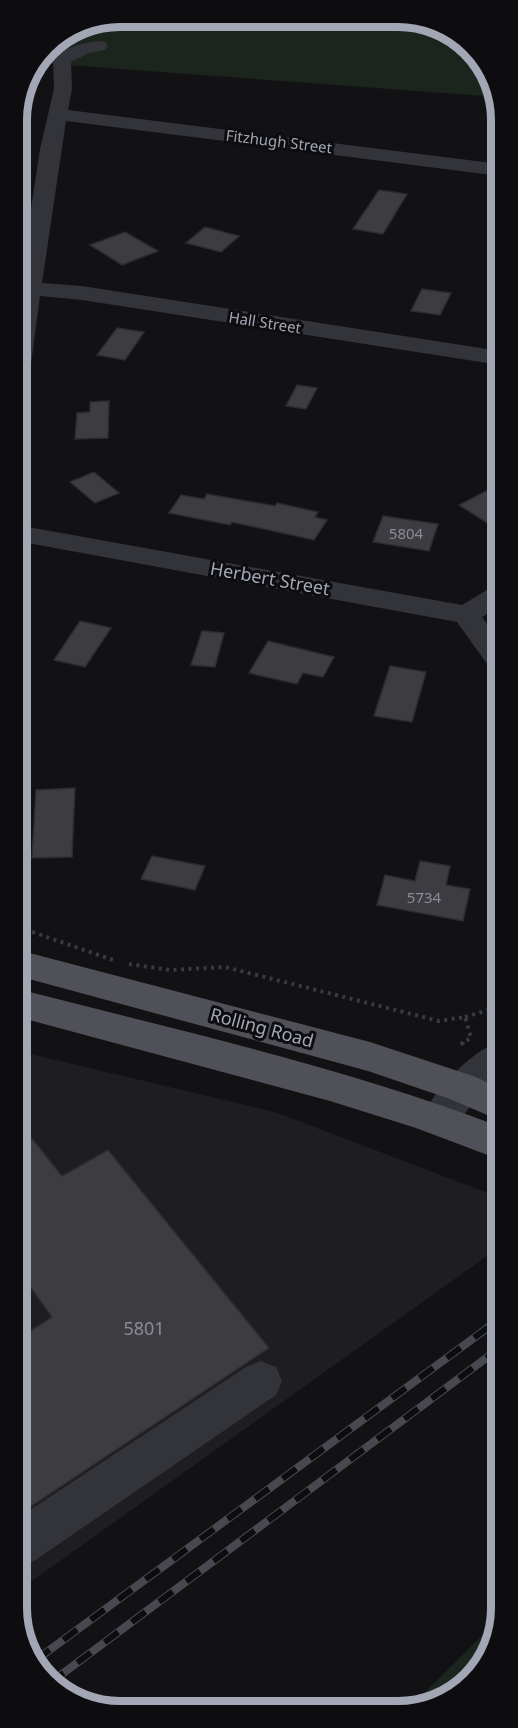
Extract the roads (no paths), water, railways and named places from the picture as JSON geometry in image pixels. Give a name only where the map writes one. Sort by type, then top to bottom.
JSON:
[{"type":"main road","name":"Rolling Road","points":[[27,965],[370,1057],[484,1069],[491,1084]]},
{"type":"main road","points":[[27,1005],[224,1056],[439,1119],[491,1140]]},
{"type":"street","points":[[27,268],[63,89],[62,60],[84,48],[99,46]]},
{"type":"street","name":"Fitzhugh Street","points":[[59,108],[99,117],[491,169]]},
{"type":"street","name":"Hall Street","points":[[27,288],[82,293],[491,357]]},
{"type":"street","name":"Herbert Street","points":[[27,534],[466,615]]},
{"type":"street","points":[[491,600],[466,615],[491,650]]},
{"type":"street","points":[[439,1119],[484,1069]]},
{"type":"street","points":[[27,1539],[261,1381]]},
{"type":"railway","points":[[40,1657],[491,1325]]},
{"type":"railway","points":[[58,1677],[491,1354]]}]
